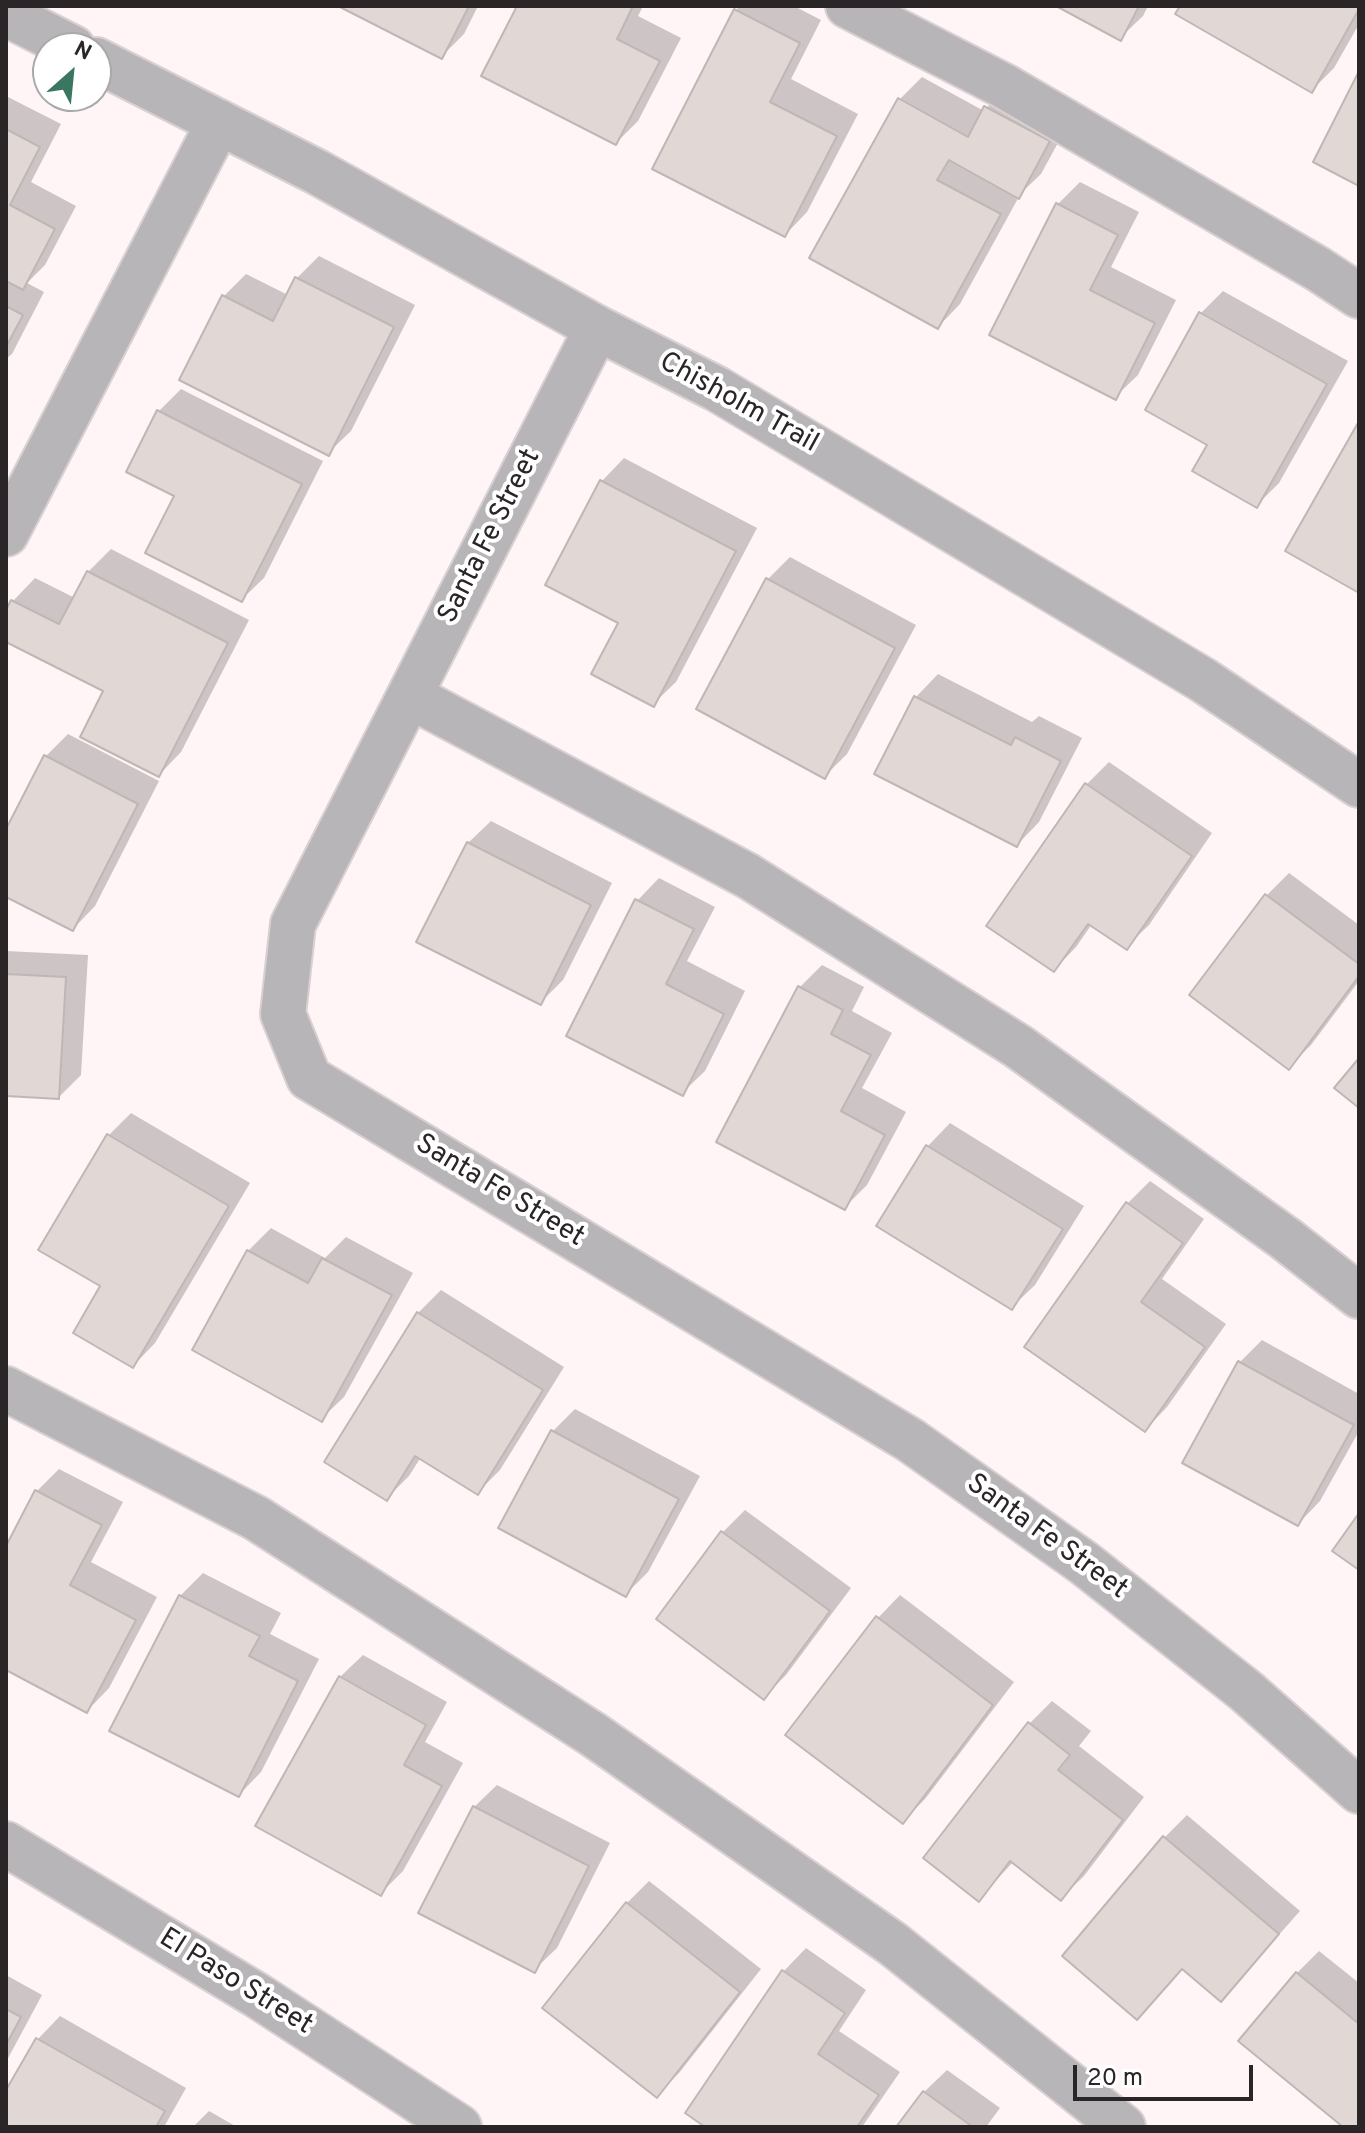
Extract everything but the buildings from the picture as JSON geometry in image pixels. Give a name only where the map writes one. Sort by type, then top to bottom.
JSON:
[{"type":"street","points":[[848,6],[1004,86],[1359,296]]},
{"type":"street","points":[[6,14],[41,32]]},
{"type":"street","name":"Chisholm Trail","points":[[112,68],[317,172],[597,328],[717,389],[1203,680],[1359,785]]},
{"type":"street","points":[[6,534],[219,122]]},
{"type":"street","name":"Santa Fe Street","points":[[597,328],[293,924],[283,1014],[309,1078],[910,1440],[1084,1563],[1246,1691],[1359,1791]]},
{"type":"street","points":[[410,696],[748,876],[1019,1047],[1286,1239],[1359,1296]]},
{"type":"street","points":[[6,1389],[256,1518],[594,1735],[893,1944],[1123,2127]]},
{"type":"street","name":"El Paso Street","points":[[6,1844],[258,1996],[459,2127]]}]
